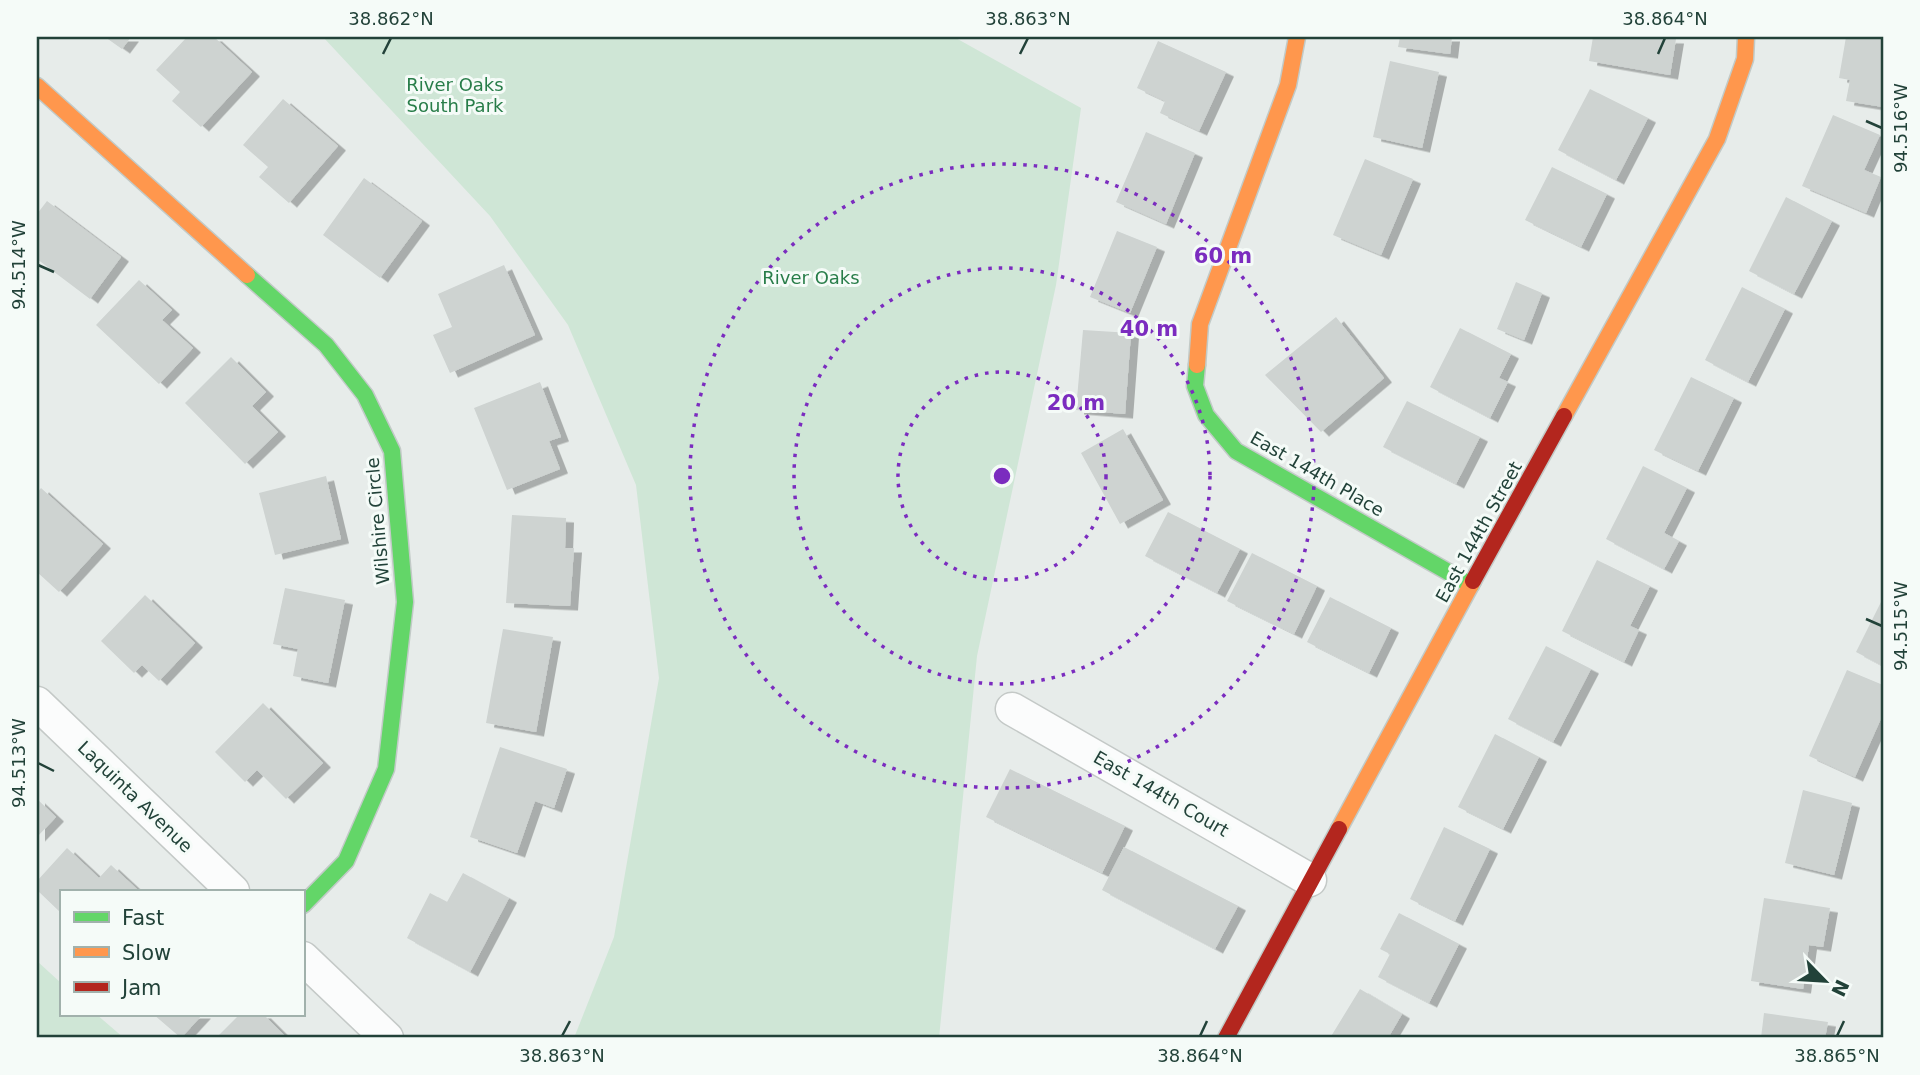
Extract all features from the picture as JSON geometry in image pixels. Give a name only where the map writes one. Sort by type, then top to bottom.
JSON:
[{"type":"street","name":"East 144th Place","points":[[1297,37],[1288,85],[1200,324],[1195,386],[1206,415],[1236,451],[1471,585]]},
{"type":"street","name":"East 144th Street","points":[[1226,1038],[1471,585],[1717,139],[1745,59],[1746,37]]},
{"type":"street","name":"Wilshire Circle","points":[[37,86],[326,345],[365,395],[392,452],[405,602],[386,769],[346,861],[304,904]]},
{"type":"street","name":"Laquinta Avenue","points":[[37,703],[232,890]]},
{"type":"street","name":"East 144th Court","points":[[1012,709],[1310,880]]},
{"type":"street","points":[[304,959],[387,1038]]},
{"type":"green space","name":"River Oaks","points":[[323,37],[954,37],[1081,108],[1056,285],[977,656],[939,1038],[574,1038],[614,937],[659,678],[636,485],[568,325],[490,216]]},
{"type":"green space","points":[[37,961],[60,982],[60,1016],[98,1016],[124,1038],[37,1038]]},
{"type":"building","points":[[105,37],[131,37],[122,49]]},
{"type":"building","points":[[187,37],[214,37],[252,72],[201,127],[172,101],[180,92],[156,70]]},
{"type":"building","points":[[1400,37],[1452,37],[1450,54],[1398,47]]},
{"type":"building","points":[[1593,37],[1676,39],[1670,75],[1589,61]]},
{"type":"building","points":[[1846,37],[1883,38],[1883,107],[1846,101],[1850,80],[1839,78]]},
{"type":"building","points":[[1158,41],[1226,72],[1199,131],[1160,113],[1165,101],[1137,88]]},
{"type":"building","points":[[1390,61],[1439,72],[1422,148],[1373,137]]},
{"type":"building","points":[[1590,89],[1648,118],[1616,180],[1558,150]]},
{"type":"building","points":[[283,99],[338,146],[289,203],[259,177],[268,167],[243,145]]},
{"type":"building","points":[[1833,115],[1880,135],[1864,170],[1881,177],[1866,213],[1802,186]]},
{"type":"building","points":[[1146,132],[1195,153],[1166,224],[1116,202]]},
{"type":"building","points":[[1365,159],[1413,179],[1381,255],[1333,235]]},
{"type":"building","points":[[1552,167],[1607,194],[1581,247],[1525,220]]},
{"type":"building","points":[[364,178],[422,221],[380,278],[323,235]]},
{"type":"building","points":[[1786,197],[1832,221],[1794,294],[1749,271]]},
{"type":"building","points":[[47,201],[121,257],[90,299],[37,259],[37,214]]},
{"type":"building","points":[[1117,231],[1157,247],[1130,313],[1090,297]]},
{"type":"building","points":[[504,265],[535,335],[450,373],[433,335],[452,327],[438,294]]},
{"type":"building","points":[[139,280],[172,310],[162,320],[193,348],[159,384],[96,325]]},
{"type":"building","points":[[1516,282],[1542,293],[1524,340],[1497,329]]},
{"type":"building","points":[[1742,287],[1785,309],[1748,382],[1705,360]]},
{"type":"building","points":[[1336,317],[1384,378],[1321,432],[1265,375]]},
{"type":"building","points":[[1460,328],[1511,354],[1499,378],[1508,382],[1490,418],[1430,387]]},
{"type":"building","points":[[1083,330],[1131,333],[1125,414],[1076,410]]},
{"type":"building","points":[[231,357],[266,392],[252,406],[278,432],[245,464],[185,403]]},
{"type":"building","points":[[1691,377],[1734,398],[1698,471],[1654,450]]},
{"type":"building","points":[[540,382],[561,437],[549,441],[560,469],[507,490],[474,408]]},
{"type":"building","points":[[1407,401],[1480,437],[1456,484],[1383,447]]},
{"type":"building","points":[[1123,429],[1163,500],[1120,524],[1081,453]]},
{"type":"building","points":[[1643,466],[1687,488],[1664,533],[1679,541],[1664,569],[1606,539]]},
{"type":"building","points":[[326,476],[341,539],[275,555],[259,493]]},
{"type":"building","points":[[41,488],[103,544],[59,592],[37,572],[37,493]]},
{"type":"building","points":[[1168,512],[1240,549],[1217,593],[1145,556]]},
{"type":"building","points":[[512,515],[566,518],[565,548],[574,548],[570,606],[506,603]]},
{"type":"building","points":[[1252,553],[1317,586],[1294,634],[1227,601]]},
{"type":"building","points":[[1597,560],[1650,586],[1630,626],[1639,630],[1624,662],[1562,631]]},
{"type":"building","points":[[285,588],[345,600],[328,683],[293,676],[298,649],[273,644]]},
{"type":"building","points":[[145,595],[195,643],[159,681],[142,665],[134,673],[101,641]]},
{"type":"building","points":[[1330,597],[1391,628],[1369,673],[1307,642]]},
{"type":"building","points":[[1883,598],[1883,666],[1856,652]]},
{"type":"building","points":[[503,629],[553,637],[536,732],[486,723]]},
{"type":"building","points":[[1546,646],[1591,669],[1553,742],[1508,719]]},
{"type":"building","points":[[1847,670],[1883,685],[1883,714],[1855,777],[1809,756]]},
{"type":"building","points":[[263,703],[323,763],[286,799],[257,770],[245,782],[215,752]]},
{"type":"building","points":[[1495,734],[1539,757],[1503,829],[1458,807]]},
{"type":"building","points":[[500,747],[567,769],[554,808],[535,801],[517,853],[470,837]]},
{"type":"building","points":[[1010,769],[1125,826],[1102,873],[986,817]]},
{"type":"building","points":[[1803,790],[1852,803],[1834,875],[1785,863]]},
{"type":"building","points":[[37,799],[56,817],[37,837]]},
{"type":"building","points":[[1444,827],[1490,849],[1455,921],[1410,899]]},
{"type":"building","points":[[1124,847],[1238,906],[1215,949],[1102,890]]},
{"type":"building","points":[[67,848],[99,878],[111,865],[138,890],[60,890],[60,912],[37,890],[37,881]]},
{"type":"building","points":[[463,873],[509,898],[470,972],[407,938],[430,893],[447,902]]},
{"type":"building","points":[[1764,898],[1830,908],[1823,947],[1809,945],[1803,989],[1751,981]]},
{"type":"building","points":[[1399,913],[1459,944],[1429,1003],[1378,977],[1390,954],[1380,949]]},
{"type":"building","points":[[1360,989],[1402,1014],[1388,1038],[1330,1038]]},
{"type":"building","points":[[1764,1013],[1828,1022],[1825,1038],[1761,1038]]},
{"type":"building","points":[[155,1016],[201,1016],[181,1038]]},
{"type":"building","points":[[238,1016],[265,1016],[287,1038],[216,1038]]},
{"type":"traffic: fast","points":[[247,275],[326,345],[365,395],[392,451],[405,602],[386,769],[346,861],[304,904]]},
{"type":"traffic: fast","points":[[1197,365],[1195,386],[1206,415],[1236,451],[1471,585]]},
{"type":"traffic: slow","points":[[1197,365],[1200,324],[1288,85],[1297,37]]},
{"type":"traffic: slow","points":[[1564,416],[1717,139],[1745,59],[1746,37]]},
{"type":"traffic: slow","points":[[37,86],[247,275]]},
{"type":"traffic: slow","points":[[1339,829],[1473,581]]},
{"type":"traffic: jam","points":[[1473,581],[1564,416]]},
{"type":"traffic: jam","points":[[1226,1038],[1339,829]]},
{"type":"park label","name":"River Oaks South Park","points":[[455,95]]}]
